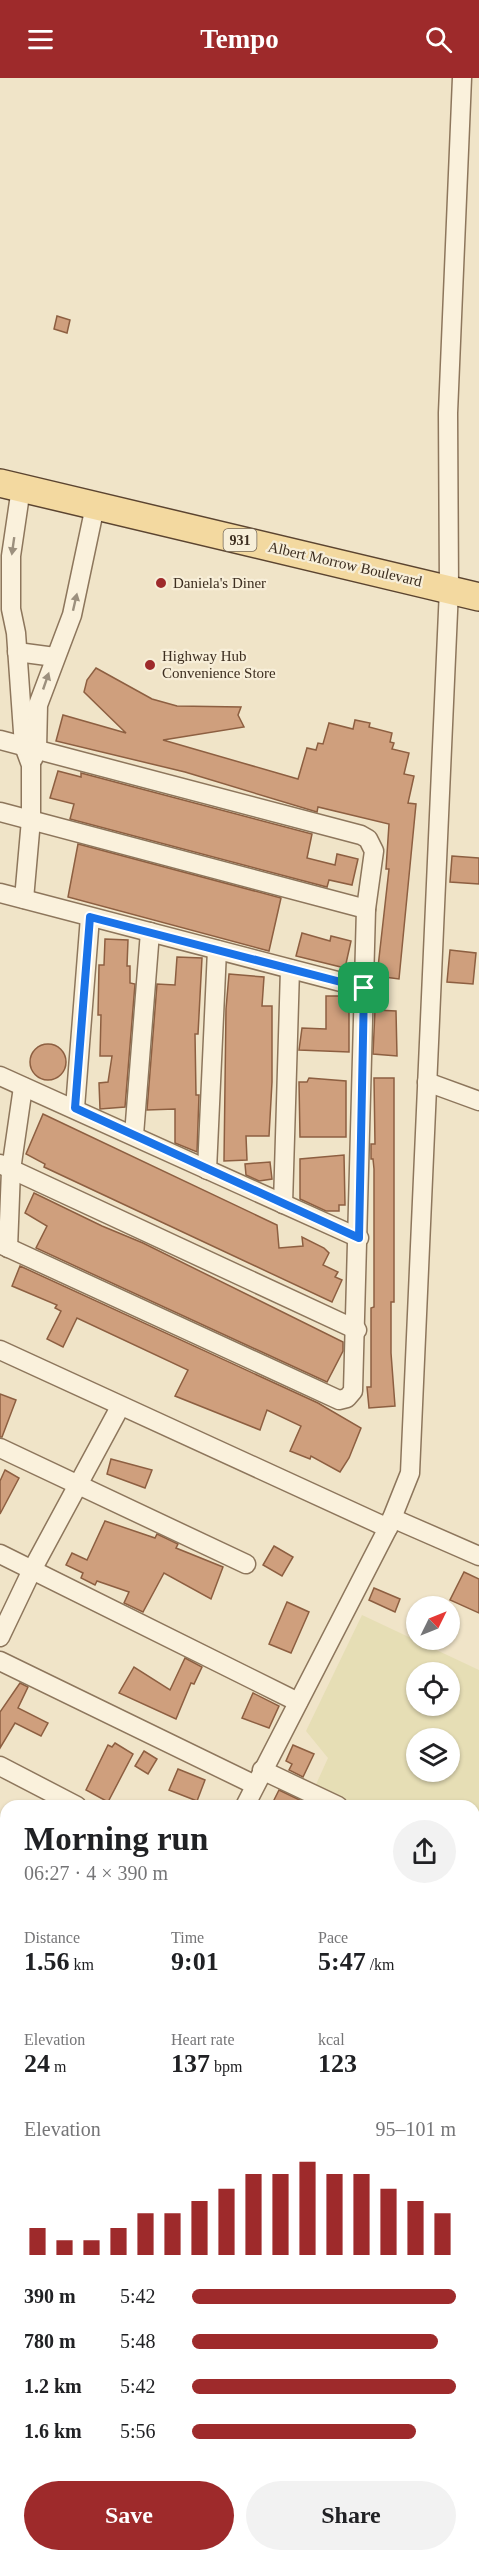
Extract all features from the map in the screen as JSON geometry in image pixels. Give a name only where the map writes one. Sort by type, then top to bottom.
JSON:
[{"type":"main road","name":"Albert Morrow Boulevard","points":[[11,486],[479,597]]},
{"type":"street","points":[[248,1800],[390,1523],[410,1473],[449,589],[447,413],[462,78]]},
{"type":"street","points":[[11,486],[11,609],[31,753],[31,820],[24,899]]},
{"type":"street","points":[[31,753],[38,705],[72,615],[95,506]]},
{"type":"street","points":[[17,652],[55,657]]},
{"type":"street","points":[[0,740],[31,753],[361,835],[368,839],[374,851],[366,909],[357,1330],[353,1391],[348,1398],[339,1400],[4,1246],[6,1167],[23,1087]]},
{"type":"street","points":[[0,812],[366,909]]},
{"type":"street","points":[[0,893],[364,988]]},
{"type":"street","points":[[75,1108],[90,917]]},
{"type":"street","points":[[134,1135],[150,932]]},
{"type":"street","points":[[207,1170],[217,950]]},
{"type":"street","points":[[283,1204],[290,969]]},
{"type":"street","points":[[0,1076],[359,1238]]},
{"type":"street","points":[[427,1082],[479,1101]]},
{"type":"street","points":[[6,1167],[357,1330]]},
{"type":"street","points":[[0,1350],[120,1407],[390,1523],[479,1557]]},
{"type":"street","points":[[0,1636],[32,1570],[120,1407]]},
{"type":"street","points":[[0,1448],[246,1564]]},
{"type":"street","points":[[0,1554],[298,1702]]},
{"type":"street","points":[[0,1661],[258,1778],[321,1800]]},
{"type":"street","points":[[0,1766],[65,1800]]},
{"type":"shaded area","points":[[362,1615],[406,1636],[406,1650],[436,1650],[479,1670],[479,1800],[335,1800],[313,1791],[328,1758],[306,1731]]},
{"type":"building","points":[[57,316],[70,320],[67,333],[54,329]]},
{"type":"building","points":[[96,668],[152,699],[177,706],[241,707],[238,715],[244,727],[163,740],[298,779],[307,748],[316,750],[318,743],[323,744],[329,723],[353,729],[355,720],[370,723],[369,727],[392,733],[390,742],[394,743],[392,749],[409,753],[404,774],[414,776],[408,803],[416,804],[399,979],[377,976],[389,869],[386,869],[389,824],[318,807],[317,812],[185,772],[56,741],[63,715],[126,733],[84,692],[87,680]]},
{"type":"building","points":[[58,771],[81,777],[81,773],[312,834],[307,858],[335,865],[337,854],[358,859],[352,885],[329,880],[327,887],[70,819],[74,804],[50,798]]},
{"type":"building","points":[[78,844],[281,898],[269,951],[68,897]]},
{"type":"building","points":[[452,856],[479,858],[479,884],[450,882]]},
{"type":"building","points":[[302,933],[330,941],[331,936],[351,941],[345,968],[296,956]]},
{"type":"building","points":[[105,939],[128,940],[127,966],[130,966],[130,983],[135,984],[125,1107],[100,1109],[99,1083],[108,1082],[112,1056],[100,1056],[99,965],[104,965]]},
{"type":"building","points":[[450,950],[476,953],[473,984],[447,982]]},
{"type":"building","points":[[177,957],[202,958],[198,1034],[195,1034],[196,1095],[199,1095],[197,1152],[175,1143],[175,1109],[147,1110],[157,984],[175,985]]},
{"type":"building","points":[[229,974],[264,977],[262,1006],[272,1006],[272,1082],[269,1136],[246,1136],[247,1160],[224,1161],[226,1009]]},
{"type":"building","points":[[326,996],[349,996],[349,1052],[299,1050],[302,1028],[326,1029]]},
{"type":"building","points":[[375,1010],[396,1011],[397,1056],[373,1054]]},
{"type":"building","points":[[48,1044],[61,1049],[66,1062],[61,1075],[48,1080],[35,1075],[30,1062],[35,1049]]},
{"type":"building","points":[[309,1078],[346,1081],[346,1137],[300,1137],[299,1082],[307,1082]]},
{"type":"building","points":[[374,1078],[394,1078],[394,1302],[391,1302],[391,1353],[395,1406],[369,1408],[367,1387],[371,1387],[371,1308],[374,1307],[374,1169],[371,1144],[375,1144]]},
{"type":"building","points":[[43,1114],[277,1225],[279,1248],[303,1246],[302,1237],[324,1248],[329,1253],[323,1265],[338,1272],[335,1277],[342,1280],[332,1302],[44,1167],[45,1164],[26,1154]]},
{"type":"building","points":[[344,1155],[345,1205],[339,1205],[339,1211],[326,1211],[300,1199],[300,1159]]},
{"type":"building","points":[[270,1162],[272,1179],[259,1181],[246,1175],[245,1164]]},
{"type":"building","points":[[34,1193],[143,1243],[343,1342],[343,1351],[327,1382],[36,1248],[47,1226],[25,1213]]},
{"type":"building","points":[[20,1266],[318,1403],[361,1428],[349,1458],[340,1472],[311,1456],[310,1459],[290,1451],[301,1426],[267,1410],[260,1430],[175,1396],[188,1370],[77,1318],[63,1347],[47,1339],[61,1311],[55,1308],[57,1305],[12,1286]]},
{"type":"building","points":[[0,1394],[16,1400],[2,1437],[0,1437]]},
{"type":"building","points":[[111,1459],[152,1470],[145,1488],[107,1474]]},
{"type":"building","points":[[5,1470],[19,1478],[0,1514],[0,1481]]},
{"type":"building","points":[[105,1521],[155,1538],[157,1534],[178,1544],[176,1548],[223,1567],[211,1599],[164,1573],[143,1612],[124,1603],[129,1592],[97,1581],[95,1585],[81,1578],[83,1573],[66,1565],[72,1553],[87,1560]]},
{"type":"building","points":[[274,1546],[293,1557],[282,1576],[263,1565]]},
{"type":"building","points":[[464,1572],[479,1579],[479,1613],[460,1604],[460,1596],[452,1596]]},
{"type":"building","points":[[374,1588],[400,1599],[395,1612],[369,1600]]},
{"type":"building","points":[[287,1602],[309,1612],[291,1653],[269,1644]]},
{"type":"building","points":[[185,1658],[202,1667],[194,1684],[191,1683],[176,1719],[119,1693],[134,1667],[170,1690]]},
{"type":"building","points":[[20,1683],[28,1687],[18,1708],[48,1723],[41,1736],[15,1723],[0,1748],[0,1712]]},
{"type":"building","points":[[253,1693],[279,1706],[269,1728],[242,1718]]},
{"type":"building","points":[[115,1743],[133,1754],[109,1800],[104,1800],[86,1790],[108,1745],[112,1747]]},
{"type":"building","points":[[293,1745],[314,1754],[303,1777],[289,1770],[292,1764],[286,1761]]},
{"type":"building","points":[[144,1751],[157,1759],[148,1774],[135,1766]]},
{"type":"building","points":[[178,1769],[205,1780],[197,1800],[169,1790]]},
{"type":"building","points":[[279,1790],[300,1800],[274,1800]]},
{"type":"place","name":"Daniela's Diner","points":[[161,583]]},
{"type":"place","name":"Highway Hub Convenience Store","points":[[150,665]]},
{"type":"route","points":[[90,917],[364,988],[359,1238],[75,1108],[90,917]]}]
